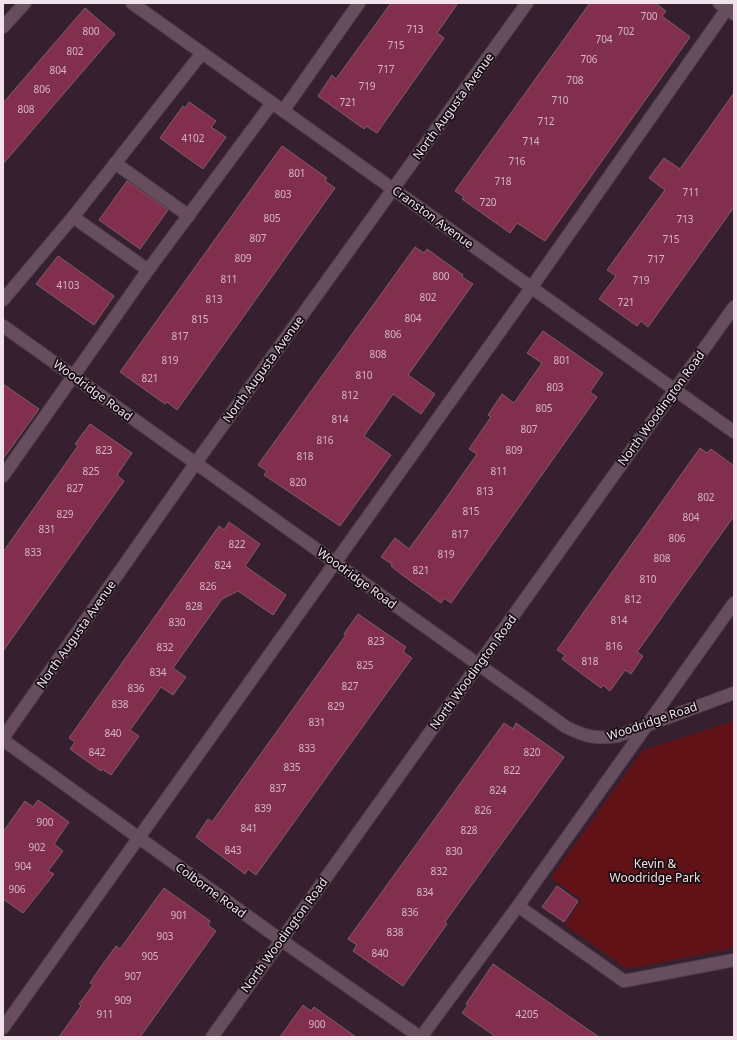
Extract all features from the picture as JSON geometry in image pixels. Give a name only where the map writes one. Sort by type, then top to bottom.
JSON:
[{"type":"street","points":[[3,27],[26,3]]},
{"type":"street","name":"Cranston Avenue","points":[[132,3],[734,432]]},
{"type":"street","points":[[283,111],[359,3]]},
{"type":"street","name":"North Augusta Avenue","points":[[3,739],[195,464],[527,3]]},
{"type":"street","points":[[3,1028],[532,288],[727,7]]},
{"type":"street","points":[[3,300],[74,217],[202,53]]},
{"type":"street","points":[[3,476],[148,270],[272,103]]},
{"type":"street","points":[[115,164],[188,216]]},
{"type":"street","points":[[74,217],[148,270]]},
{"type":"street","name":"North Woodington Road","points":[[212,1037],[734,307]]},
{"type":"street","name":"Woodridge Road","points":[[3,326],[195,464],[335,562],[478,666],[566,727],[584,736],[601,738],[618,736],[734,693]]},
{"type":"street","points":[[421,1037],[518,906],[734,603]]},
{"type":"street","name":"Colborne Road","points":[[3,739],[281,940],[421,1037]]},
{"type":"street","points":[[518,906],[624,981],[734,960]]},
{"type":"green space","name":"Kevin & Woodridge Park","points":[[734,721],[734,948],[627,969],[565,925],[581,900],[551,878],[643,750]]},
{"type":"building","points":[[391,3],[458,3],[437,33],[444,38],[377,133],[366,126],[364,129],[318,96],[332,75],[336,79]]},
{"type":"building","points":[[590,3],[655,3],[666,11],[662,16],[690,37],[545,241],[517,223],[510,233],[462,199],[464,197],[455,191]]},
{"type":"building","points":[[85,8],[115,34],[3,164],[3,103]]},
{"type":"building","points":[[734,93],[734,207],[648,327],[641,321],[637,326],[599,299],[616,276],[607,270],[665,190],[649,178],[664,158],[680,169]]},
{"type":"building","points":[[189,102],[216,121],[211,127],[226,137],[203,169],[160,138],[183,106],[185,108]]},
{"type":"building","points":[[282,146],[327,178],[325,181],[335,188],[177,410],[167,402],[165,404],[120,372]]},
{"type":"building","points":[[127,181],[168,210],[140,249],[99,220]]},
{"type":"building","points":[[415,247],[424,253],[427,249],[473,284],[408,375],[435,394],[421,414],[393,394],[364,436],[391,455],[340,526],[264,475],[267,471],[258,465]]},
{"type":"building","points":[[58,256],[114,296],[94,325],[36,284]]},
{"type":"building","points":[[543,331],[603,373],[590,392],[597,397],[451,603],[444,598],[441,603],[401,574],[391,566],[392,564],[381,557],[395,538],[409,549],[442,504],[477,454],[469,449],[491,417],[488,415],[502,394],[514,403],[542,363],[527,353]]},
{"type":"building","points":[[3,384],[39,409],[3,459]]},
{"type":"building","points":[[90,424],[132,453],[117,475],[124,481],[3,651],[3,552],[78,446],[75,444]]},
{"type":"building","points":[[700,448],[707,453],[711,449],[734,466],[734,516],[637,652],[643,656],[631,674],[625,670],[610,691],[603,685],[601,688],[562,659],[565,655],[557,650]]},
{"type":"building","points":[[229,522],[260,544],[245,566],[286,595],[273,615],[238,591],[222,599],[173,668],[186,677],[173,695],[161,687],[130,730],[139,736],[111,775],[102,769],[101,771],[70,749],[75,742],[69,738],[219,526],[224,530]]},
{"type":"building","points":[[358,614],[406,647],[403,652],[412,658],[256,875],[248,869],[245,874],[196,837],[208,819],[212,822],[346,635],[344,634]]},
{"type":"building","points":[[504,723],[513,729],[516,723],[564,757],[445,922],[447,924],[403,986],[353,951],[357,945],[348,939]]},
{"type":"building","points":[[38,800],[69,822],[54,844],[63,851],[48,871],[54,874],[23,913],[3,899],[3,832],[25,801],[33,807]]},
{"type":"building","points":[[557,886],[578,901],[564,922],[542,907]]},
{"type":"building","points":[[164,888],[210,921],[208,925],[216,931],[140,1037],[59,1037],[81,1006],[79,1004],[93,985],[90,983],[100,968],[116,946],[120,949]]},
{"type":"building","points":[[493,964],[599,1037],[496,1037],[462,1013],[468,1005],[466,1004]]},
{"type":"building","points":[[303,1005],[311,1011],[314,1007],[356,1037],[280,1037]]}]
